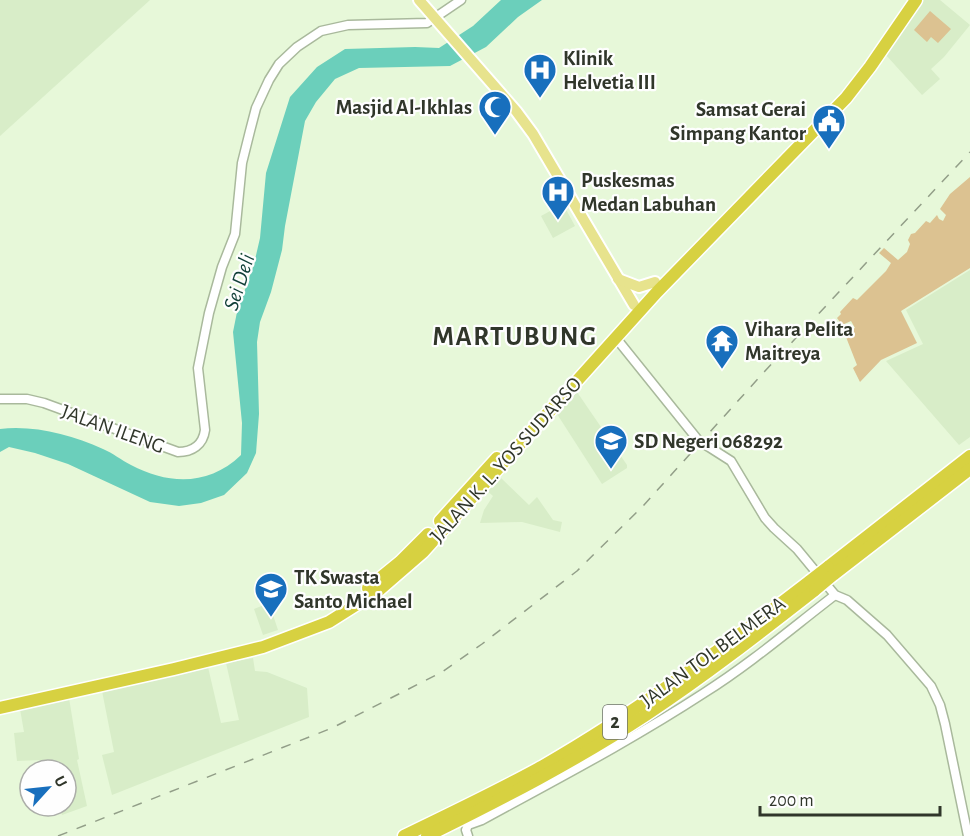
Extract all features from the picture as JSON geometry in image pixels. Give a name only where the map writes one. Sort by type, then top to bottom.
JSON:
[{"type":"highway","name":"JALAN K. L. YOS SUDARSO","points":[[585,367],[616,338],[655,282],[831,108],[907,0]]},
{"type":"highway","name":"JALAN K. L. YOS SUDARSO","points":[[0,708],[174,669],[280,642],[329,622],[387,585],[422,541],[471,493],[637,308],[720,226],[870,67],[916,0]]},
{"type":"highway","name":"JALAN TOL BELMERA","points":[[427,836],[546,775],[645,716],[723,662],[970,456]]},
{"type":"highway","name":"JALAN TOL BELMERA","points":[[831,571],[970,469]]},
{"type":"highway","name":"JALAN K. L. YOS SUDARSO","points":[[0,701],[143,669],[281,633],[325,615],[358,596],[403,565]]},
{"type":"highway","name":"JALAN TOL BELMERA","points":[[404,836],[522,777],[588,739],[641,705],[812,586]]},
{"type":"main road","points":[[419,0],[533,134],[637,308]]},
{"type":"main road","points":[[618,279],[639,286],[655,282]]},
{"type":"street","points":[[439,22],[461,0]]},
{"type":"street","name":"JALAN ILENG","points":[[0,399],[27,399],[44,403],[178,453],[198,446],[204,438],[205,430],[198,368],[209,313],[222,267],[235,234],[242,163],[256,108],[269,80],[279,64],[297,47],[321,31],[348,25],[439,22]]},
{"type":"street","points":[[616,338],[698,440],[730,461],[765,519],[812,566],[835,595],[847,600],[887,635],[931,686],[940,705],[945,724],[968,836]]},
{"type":"street","points":[[468,836],[466,830],[468,825],[482,820],[573,771],[704,693],[754,658],[835,595]]},
{"type":"shaded area","points":[[0,0],[150,0],[0,136]]},
{"type":"shaded area","points":[[923,0],[940,0],[970,25],[931,69],[940,79],[922,95],[886,55]]},
{"type":"shaded area","points":[[930,11],[951,29],[938,43],[931,37],[927,42],[914,30]]},
{"type":"shaded area","points":[[970,177],[970,268],[901,311],[917,343],[881,360],[860,382],[853,368],[857,365],[844,332],[855,328],[851,321],[842,325],[837,318],[840,312],[853,298],[857,300],[886,271],[891,263],[879,253],[884,248],[898,260],[907,252],[911,234],[915,233],[926,221],[930,223],[937,215],[943,221],[946,215],[940,209],[950,194]]},
{"type":"shaded area","name":"Puskesmas Medan Labuhan","points":[[563,204],[575,226],[553,238],[541,216]]},
{"type":"shaded area","points":[[970,270],[970,437],[959,445],[886,361],[923,344],[906,310]]},
{"type":"shaded area","points":[[577,392],[627,465],[627,468],[602,484],[557,414]]},
{"type":"shaded area","points":[[499,476],[529,505],[537,497],[553,520],[562,522],[560,532],[522,522],[480,523],[484,510],[493,496],[486,490]]},
{"type":"shaded area","points":[[269,603],[278,630],[263,635],[254,609]]},
{"type":"shaded area","points":[[253,658],[255,671],[267,672],[307,688],[309,717],[112,795],[102,755],[114,752],[102,691],[208,667],[221,723],[239,720],[226,663]]},
{"type":"shaded area","points":[[69,698],[79,759],[18,758],[17,761],[14,733],[24,732],[20,709]]},
{"type":"shaded area","points":[[78,765],[87,806],[78,809]]},
{"type":"water","points":[[501,0],[542,0],[518,17],[486,47],[450,66],[359,68],[335,79],[316,102],[305,121],[282,250],[260,322],[257,342],[259,414],[256,453],[247,473],[224,495],[201,503],[179,506],[150,502],[68,464],[35,453],[9,447],[0,452],[0,429],[40,430],[66,435],[91,444],[145,472],[174,479],[202,477],[216,472],[241,455],[242,423],[233,332],[260,238],[266,173],[290,97],[317,67],[345,49],[439,48],[473,26]]},
{"type":"railway","points":[[58,836],[332,728],[442,672],[482,644],[577,571],[643,506],[765,371],[970,152]]},
{"type":"place","name":"Klinik Helvetia III","points":[[540,99]]},
{"type":"place","name":"Masjid Al-Ikhlas","points":[[495,136]]},
{"type":"place","name":"Samsat Gerai Simpang Kantor","points":[[829,150]]},
{"type":"place","name":"Puskesmas Medan Labuhan","points":[[558,221]]},
{"type":"place","name":"Vihara Pelita Maitreya","points":[[722,370]]},
{"type":"place","name":"SD Negeri 068292","points":[[611,470]]},
{"type":"place","name":"TK Swasta Santo Michael","points":[[271,618]]},
{"type":"district","name":"MARTUBUNG","points":[[515,336]]},
{"type":"water label","name":"Sei Deli","points":[[239,282]]}]
